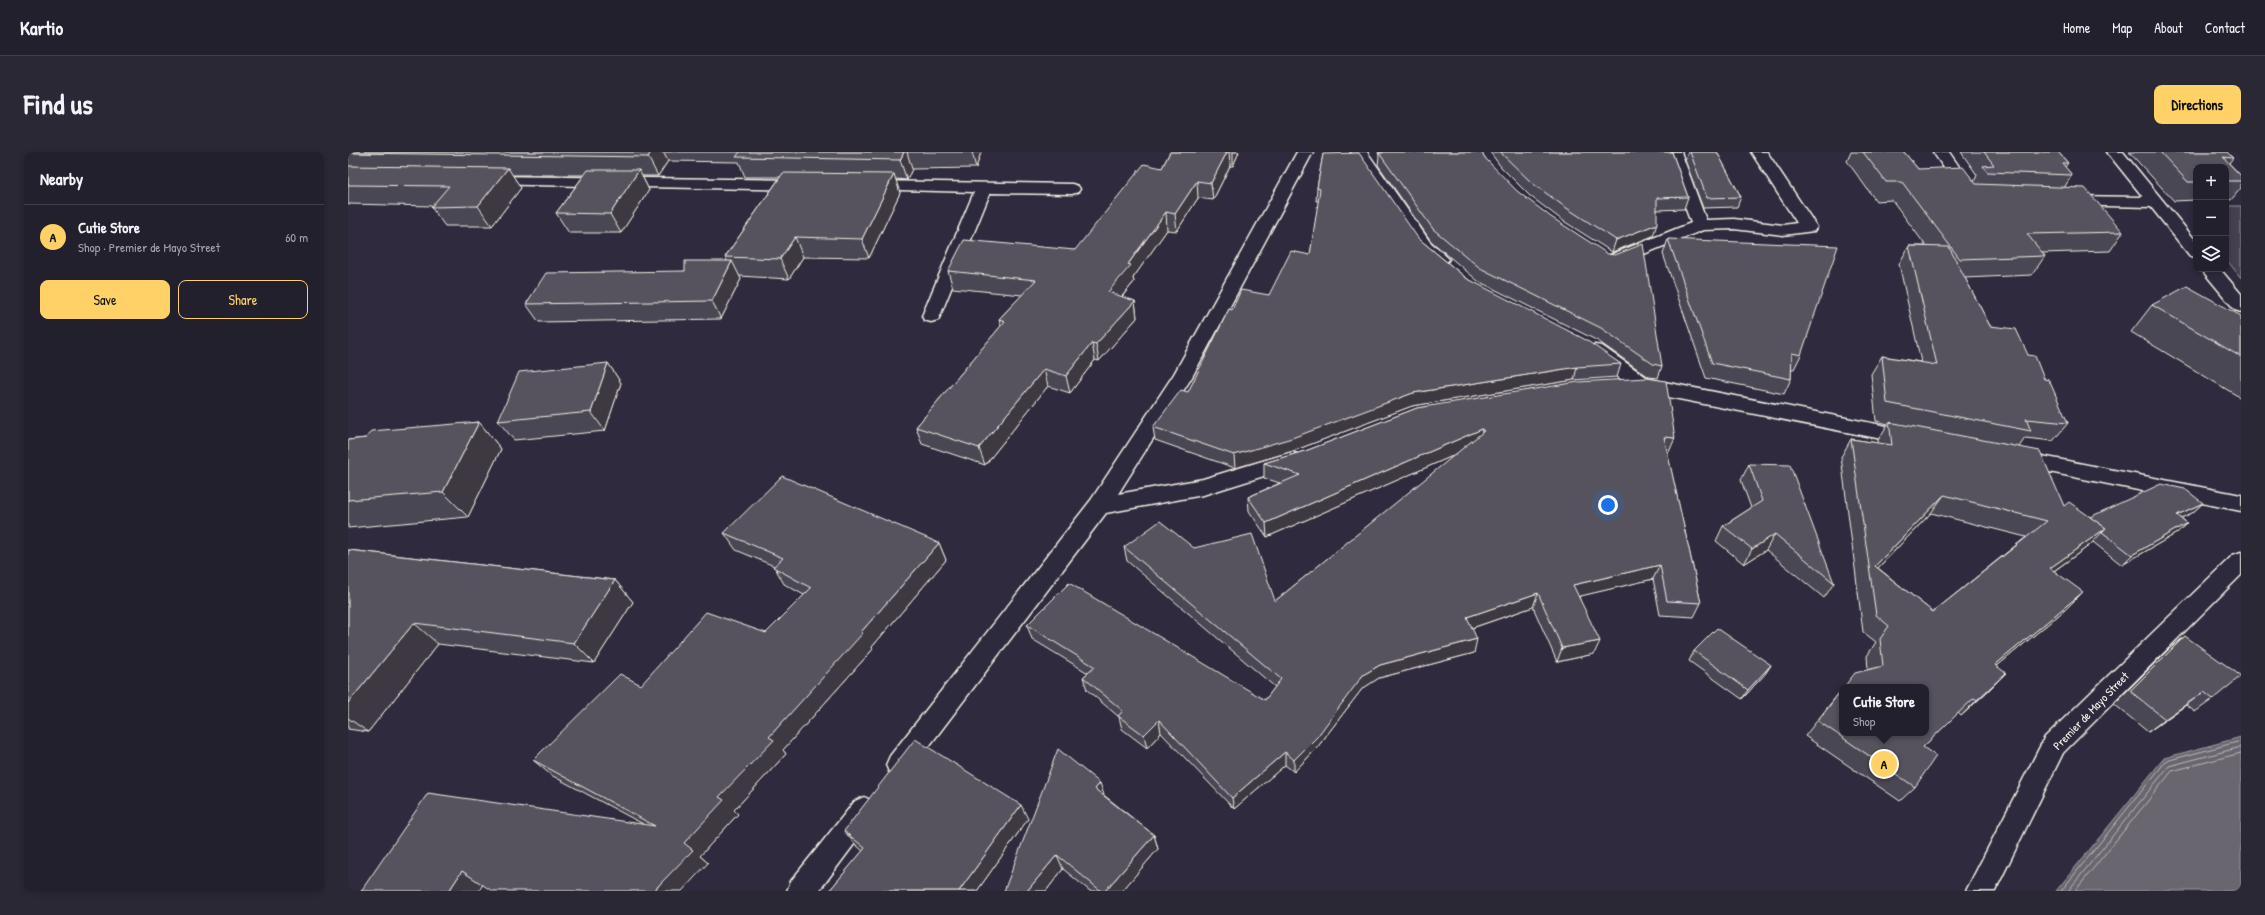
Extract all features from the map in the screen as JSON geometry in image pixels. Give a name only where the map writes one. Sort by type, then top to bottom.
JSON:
[{"type":"street","points":[[801,891],[1099,506],[1182,377],[1305,152]]},
{"type":"street","points":[[1359,152],[1424,246],[1453,271]]},
{"type":"street","points":[[1673,152],[1700,225]]},
{"type":"street","points":[[1599,253],[1611,261],[1700,225],[1734,224],[1783,230],[1808,227],[1760,152]]},
{"type":"street","points":[[1941,152],[1971,197],[1979,197]]},
{"type":"street","points":[[2115,152],[2193,248]]},
{"type":"street","points":[[475,180],[817,185]]},
{"type":"street","points":[[849,186],[1072,189]]},
{"type":"street","points":[[931,316],[984,187]]},
{"type":"street","points":[[2051,200],[2156,202]]},
{"type":"street","points":[[2213,272],[2241,306]]},
{"type":"street","points":[[1582,343],[1642,384]]},
{"type":"street","points":[[1612,386],[1642,384],[1930,442]]},
{"type":"street","points":[[1099,506],[1203,487],[1308,455]]},
{"type":"street","points":[[2000,455],[2241,503]]},
{"type":"street","name":"Premier de Mayo Street","points":[[1980,891],[2054,745],[2241,561]]},
{"type":"shaded area","points":[[2229,206],[2241,206],[2241,278],[2229,263]]},
{"type":"water","points":[[2241,737],[2241,891],[2056,891],[2164,758]]},
{"type":"building","points":[[348,152],[651,152],[648,157]]},
{"type":"building","points":[[740,152],[904,152],[900,160],[736,157]]},
{"type":"building","points":[[1170,152],[1227,152],[1211,183],[1197,181],[1175,214],[1166,212],[1128,264],[1131,265],[1108,292],[1135,301],[1096,344],[1092,343],[1066,376],[1044,369],[979,448],[916,427],[1005,321],[999,319],[1036,280],[948,271],[964,240],[1075,250],[1144,164],[1162,168]]},
{"type":"building","points":[[1481,152],[1517,191],[1551,217],[1608,254],[1615,255],[1643,244],[1662,366],[1653,364],[1601,328],[1480,268],[1433,229],[1379,153]]},
{"type":"building","points":[[1501,152],[1672,152],[1688,197],[1657,198],[1657,224],[1616,240],[1565,207],[1532,183]]},
{"type":"building","points":[[1690,152],[1717,152],[1741,197],[1707,198]]},
{"type":"building","points":[[1863,152],[1904,152],[1918,169],[1963,167],[1976,184],[2085,188],[2123,232],[2027,234],[2045,256],[1960,259],[1902,182],[1886,182]]},
{"type":"building","points":[[1984,152],[2058,152],[2068,163],[2062,163],[2072,175],[1987,172],[1983,166],[1994,165]]},
{"type":"building","points":[[2160,152],[2227,152],[2233,158],[2223,157],[2241,176],[2241,181],[2229,181],[2229,164],[2193,164],[2193,182],[2188,182]]},
{"type":"building","points":[[1359,153],[1418,238],[1466,278],[1586,340],[1621,364],[1577,367],[1413,393],[1292,438],[1234,455],[1153,427],[1181,390],[1188,392],[1229,309],[1232,310],[1241,290],[1269,295],[1291,251],[1310,255],[1320,189],[1317,188],[1323,154]]},
{"type":"building","points":[[348,166],[508,168],[478,206],[431,207],[449,186],[348,185]]},
{"type":"building","points":[[588,170],[639,170],[610,214],[556,213]]},
{"type":"building","points":[[783,173],[894,174],[862,239],[795,237],[780,259],[725,257]]},
{"type":"building","points":[[1668,239],[1838,246],[1801,355],[1792,353],[1791,379],[1712,363]]},
{"type":"building","points":[[1909,246],[1949,247],[1990,326],[2016,329],[2028,355],[2035,356],[2044,379],[2049,380],[2068,423],[2026,419],[2031,431],[1887,403],[1882,356],[1937,365]]},
{"type":"building","points":[[685,261],[732,261],[712,301],[526,304],[546,273],[685,271]]},
{"type":"building","points":[[2187,286],[2241,316],[2241,357],[2152,305]]},
{"type":"building","points":[[608,363],[591,412],[498,421],[519,372]]},
{"type":"building","points":[[1647,378],[1666,381],[1675,438],[1664,437],[1701,603],[1667,601],[1660,565],[1573,585],[1600,641],[1562,648],[1538,593],[1467,617],[1477,639],[1380,665],[1363,675],[1317,737],[1294,760],[1285,752],[1232,798],[1159,720],[1144,735],[1118,716],[1123,711],[1083,677],[1095,667],[1027,625],[1069,583],[1265,700],[1281,679],[1124,547],[1160,521],[1194,548],[1252,534],[1275,601],[1484,431],[1482,429],[1266,523],[1248,497],[1300,475],[1264,463],[1308,450],[1417,408],[1578,382]]},
{"type":"building","points":[[479,422],[443,492],[348,500],[348,440],[366,438],[371,431]]},
{"type":"building","points":[[1889,422],[2040,451],[2064,506],[2069,502],[2106,528],[2050,568],[2083,592],[1995,665],[2006,673],[1977,700],[1974,698],[1923,747],[1936,756],[1915,787],[1840,736],[1929,736],[1929,684],[1846,684],[1855,673],[1883,666],[1880,639],[1889,626],[1876,615],[1851,439],[1892,445]],"holes":[[[1944,495],[2047,521],[1933,612],[1875,566]]]},
{"type":"building","points":[[1749,464],[1790,465],[1834,583],[1775,534],[1752,549],[1723,526],[1762,501]]},
{"type":"building","points":[[782,476],[939,543],[861,632],[863,633],[769,737],[774,740],[719,797],[724,800],[684,843],[693,850],[654,891],[492,891],[462,871],[449,891],[361,891],[428,793],[655,826],[533,760],[620,674],[641,685],[706,612],[766,633],[811,588],[773,567],[783,558],[724,533]]},
{"type":"building","points":[[2161,484],[2185,489],[2203,503],[2177,515],[2187,523],[2132,555],[2102,532],[2106,528],[2090,517]]},
{"type":"building","points":[[348,550],[615,580],[574,643],[414,623],[348,703]]},
{"type":"building","points":[[1717,628],[1771,665],[1748,690],[1694,651]]},
{"type":"building","points":[[2185,636],[2241,676],[2213,699],[2204,692],[2165,719],[2130,691]]},
{"type":"building","points":[[1839,693],[1839,735],[1818,721]]},
{"type":"building","points":[[915,739],[1021,805],[959,891],[829,891],[865,848],[844,831]]},
{"type":"building","points":[[1058,749],[1100,783],[1095,789],[1154,835],[1105,891],[1101,891],[1057,855],[1027,891],[1004,891]]},
{"type":"place","name":"Cutie Store","points":[[1884,764]]}]
